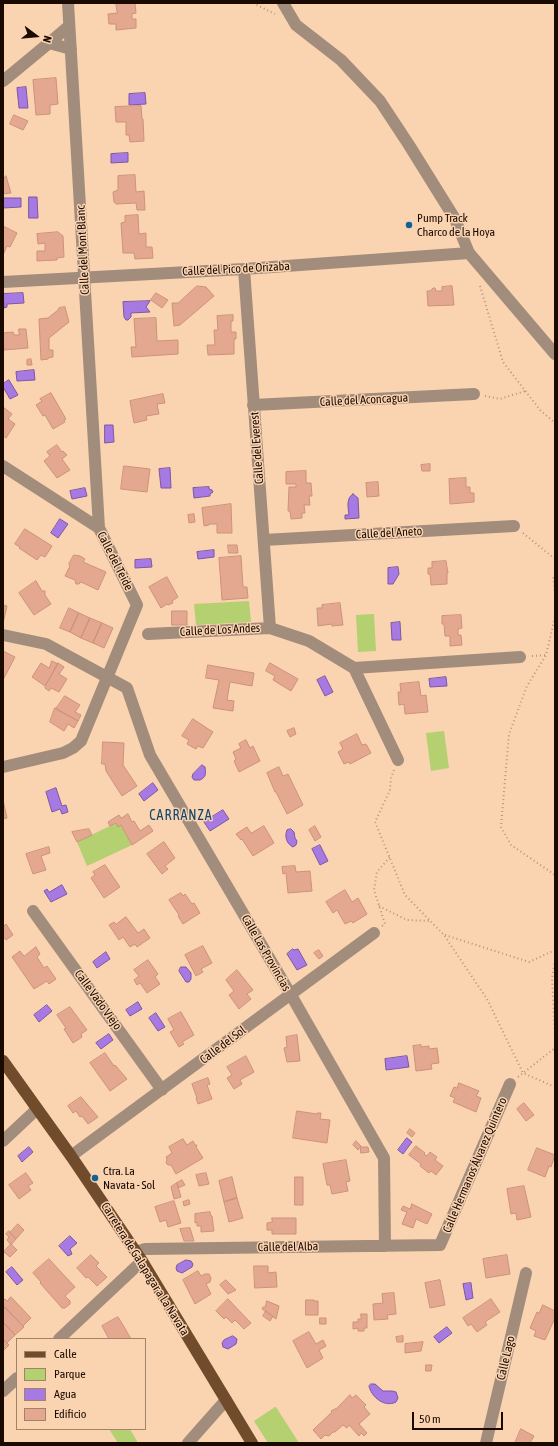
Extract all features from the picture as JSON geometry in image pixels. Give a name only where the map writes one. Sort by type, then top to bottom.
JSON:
[{"type":"main road","name":"Carretera de Galapagar a La Navata","points":[[3,1060],[71,1156],[139,1257],[252,1443]]},
{"type":"street","name":"Calle del Mont Blanc","points":[[68,3],[98,528]]},
{"type":"street","points":[[283,3],[296,25],[341,60],[380,101],[455,219],[469,253],[555,354]]},
{"type":"street","points":[[3,81],[69,26]]},
{"type":"street","points":[[49,43],[71,49]]},
{"type":"street","name":"Calle del Pico de Orizaba","points":[[3,282],[469,253]]},
{"type":"street","name":"Calle del Everest","points":[[244,268],[270,628]]},
{"type":"street","name":"Calle del Aconcagua","points":[[254,405],[474,394]]},
{"type":"street","name":"Calle del Teide","points":[[3,466],[98,528],[137,605],[81,741],[63,754],[3,767]]},
{"type":"street","points":[[74,512],[88,509],[97,498]]},
{"type":"street","name":"Calle del Aneto","points":[[264,540],[514,526]]},
{"type":"street","name":"Calle de Los Andes","points":[[148,634],[270,628],[309,641],[354,668]]},
{"type":"street","name":"Calle Las Provincias","points":[[3,635],[46,644],[127,688],[150,755],[291,995],[384,1158],[385,1246]]},
{"type":"street","points":[[398,760],[354,668],[520,657]]},
{"type":"street","name":"Calle Vado Viejo","points":[[33,911],[162,1090]]},
{"type":"street","name":"Calle del Sol","points":[[71,1156],[374,933]]},
{"type":"street","name":"Calle Hermanos Álvarez Quintero","points":[[440,1245],[510,1084]]},
{"type":"street","points":[[3,1141],[37,1109]]},
{"type":"street","name":"Calle del Alba","points":[[139,1257],[145,1249],[440,1245]]},
{"type":"street","points":[[60,1338],[139,1257]]},
{"type":"street","name":"Calle Lago","points":[[486,1443],[526,1273]]},
{"type":"street","points":[[3,1391],[16,1379]]},
{"type":"street","points":[[188,1443],[226,1400]]},
{"type":"path","points":[[479,283],[503,362],[540,410],[555,423]]},
{"type":"path","points":[[474,394],[500,399],[525,391]]},
{"type":"path","points":[[514,526],[555,559]]},
{"type":"path","points":[[555,574],[553,577],[555,593]]},
{"type":"path","points":[[555,617],[546,655],[527,686],[510,734],[501,827],[511,845],[555,875]]},
{"type":"path","points":[[520,657],[546,655]]},
{"type":"path","points":[[398,760],[391,778],[390,790],[375,822],[405,895],[444,934],[486,999],[522,1073],[555,1087]]},
{"type":"path","points":[[385,924],[374,890],[377,872],[390,857]]},
{"type":"path","points":[[378,905],[407,920],[430,921]]},
{"type":"path","points":[[444,934],[529,962],[555,950]]},
{"type":"path","points":[[555,960],[552,978],[555,1037]]},
{"type":"path","points":[[510,1084],[555,1048]]},
{"type":"green space","points":[[249,601],[251,622],[196,625],[194,604]]},
{"type":"green space","points":[[374,614],[376,651],[358,652],[356,615]]},
{"type":"green space","points":[[444,731],[449,768],[431,771],[426,733]]},
{"type":"green space","points":[[116,823],[121,825],[132,845],[87,866],[77,842]]},
{"type":"green space","points":[[275,1407],[299,1443],[268,1443],[254,1421]]},
{"type":"green space","points":[[110,1430],[131,1430],[138,1443],[118,1443]]},
{"type":"water","points":[[26,87],[28,108],[19,108],[17,88]]},
{"type":"water","points":[[145,93],[146,104],[129,105],[129,94]]},
{"type":"water","points":[[128,153],[128,162],[111,163],[111,154]]},
{"type":"water","points":[[29,197],[37,197],[38,218],[29,218]]},
{"type":"water","points":[[3,198],[21,198],[21,207],[3,208]]},
{"type":"water","points":[[23,293],[24,303],[7,304],[7,307],[4,308],[3,294]]},
{"type":"water","points":[[150,301],[146,307],[150,312],[131,313],[131,317],[126,320],[124,317],[123,302]]},
{"type":"water","points":[[34,370],[35,380],[17,381],[16,372]]},
{"type":"water","points":[[9,380],[18,395],[10,399],[3,387],[3,384]]},
{"type":"water","points":[[105,425],[113,425],[114,442],[105,443]]},
{"type":"water","points":[[170,468],[171,488],[161,488],[159,469]]},
{"type":"water","points":[[209,487],[209,489],[213,492],[210,496],[194,498],[193,488]]},
{"type":"water","points":[[85,488],[87,496],[72,499],[70,491]]},
{"type":"water","points":[[353,494],[358,498],[359,518],[345,519],[345,515],[349,515],[348,500]]},
{"type":"water","points":[[60,519],[68,524],[58,538],[51,533]]},
{"type":"water","points":[[214,550],[214,557],[198,559],[197,552]]},
{"type":"water","points":[[151,559],[152,567],[135,568],[135,560]]},
{"type":"water","points":[[398,567],[399,574],[393,584],[388,584],[388,568]]},
{"type":"water","points":[[400,622],[401,640],[392,640],[391,623]]},
{"type":"water","points":[[325,676],[333,692],[325,696],[317,680]]},
{"type":"water","points":[[446,677],[447,686],[430,687],[429,679]]},
{"type":"water","points":[[202,765],[205,767],[204,776],[200,780],[194,780],[192,777],[193,774]]},
{"type":"water","points":[[153,783],[158,790],[144,801],[139,794]]},
{"type":"water","points":[[56,788],[62,806],[66,805],[68,812],[62,814],[60,809],[52,812],[46,792]]},
{"type":"water","points":[[223,810],[229,819],[210,831],[204,822]]},
{"type":"water","points":[[291,829],[294,832],[297,841],[296,845],[293,847],[286,838],[287,830]]},
{"type":"water","points":[[320,845],[328,861],[320,865],[312,849]]},
{"type":"water","points":[[62,885],[67,894],[51,902],[44,891],[47,889],[49,892]]},
{"type":"water","points":[[293,949],[298,949],[307,965],[297,970],[287,954]]},
{"type":"water","points":[[106,952],[110,959],[97,968],[93,962]]},
{"type":"water","points":[[181,967],[186,967],[191,973],[191,979],[189,982],[186,982],[179,971]]},
{"type":"water","points":[[138,1002],[142,1009],[130,1016],[126,1010]]},
{"type":"water","points":[[47,1005],[52,1011],[39,1022],[34,1015]]},
{"type":"water","points":[[156,1013],[165,1027],[158,1031],[149,1018]]},
{"type":"water","points":[[109,1034],[113,1040],[101,1049],[96,1043]]},
{"type":"water","points":[[407,1056],[409,1067],[386,1070],[385,1059]]},
{"type":"water","points":[[407,1138],[412,1142],[403,1154],[398,1150]]},
{"type":"water","points":[[29,1147],[33,1152],[22,1162],[18,1156]]},
{"type":"water","points":[[70,1236],[77,1243],[70,1249],[72,1254],[68,1256],[59,1246]]},
{"type":"water","points":[[186,1260],[191,1261],[193,1264],[192,1267],[182,1273],[177,1271],[177,1265]]},
{"type":"water","points":[[12,1267],[23,1280],[17,1285],[6,1272]]},
{"type":"water","points":[[471,1283],[473,1298],[466,1300],[463,1284]]},
{"type":"water","points":[[447,1327],[452,1333],[439,1343],[434,1337]]},
{"type":"water","points":[[233,1336],[237,1339],[236,1344],[228,1349],[223,1347],[222,1343],[224,1340]]},
{"type":"water","points":[[371,1384],[375,1384],[383,1391],[396,1392],[398,1398],[396,1402],[387,1404],[379,1400],[370,1390],[369,1386]]},
{"type":"building","points":[[116,3],[135,3],[136,13],[132,14],[132,19],[136,19],[136,28],[116,30],[116,24],[109,24],[108,14],[117,13]]},
{"type":"building","points":[[56,78],[58,104],[50,105],[50,114],[36,115],[33,80]]},
{"type":"building","points":[[141,106],[144,141],[130,142],[129,135],[126,135],[126,122],[116,122],[115,107]]},
{"type":"building","points":[[14,115],[28,121],[23,130],[10,124]]},
{"type":"building","points":[[135,175],[136,192],[144,191],[145,210],[137,210],[136,203],[116,204],[114,202],[113,192],[118,190],[118,176]]},
{"type":"building","points":[[6,176],[11,193],[3,194],[3,180]]},
{"type":"building","points":[[138,215],[139,234],[146,233],[146,247],[152,247],[153,258],[135,259],[134,253],[123,253],[121,223],[125,222],[125,216]]},
{"type":"building","points":[[3,226],[17,233],[10,247],[7,246],[3,255]]},
{"type":"building","points":[[58,232],[63,236],[64,257],[57,258],[57,260],[37,261],[37,251],[45,251],[45,243],[38,244],[37,234]]},
{"type":"building","points":[[197,286],[206,287],[214,296],[180,325],[174,326],[172,303],[178,303]]},
{"type":"building","points":[[452,286],[454,305],[428,306],[427,291],[435,288],[436,291],[442,291],[442,287]]},
{"type":"building","points":[[156,293],[168,300],[162,308],[151,300]]},
{"type":"building","points":[[65,307],[69,322],[49,338],[49,350],[53,350],[53,357],[41,360],[39,319],[48,318],[59,308]]},
{"type":"building","points":[[233,315],[233,321],[231,321],[231,332],[236,332],[236,339],[234,339],[234,354],[208,355],[207,345],[215,345],[214,330],[218,330],[217,316]]},
{"type":"building","points":[[156,318],[157,341],[178,340],[178,354],[132,357],[131,347],[136,347],[134,319]]},
{"type":"building","points":[[19,329],[26,329],[28,348],[4,350],[3,333],[13,332],[14,335],[19,335]]},
{"type":"building","points":[[31,359],[32,365],[27,365],[27,360]]},
{"type":"building","points":[[51,393],[66,419],[64,420],[65,422],[53,429],[45,415],[43,416],[36,405],[42,401],[40,399]]},
{"type":"building","points":[[163,394],[165,403],[157,404],[159,414],[146,416],[147,420],[134,423],[130,401]]},
{"type":"building","points":[[3,407],[12,414],[8,419],[15,424],[6,438],[3,436]]},
{"type":"building","points":[[57,445],[62,452],[63,451],[67,455],[62,459],[70,470],[57,478],[44,461],[50,456],[47,452]]},
{"type":"building","points":[[430,464],[430,471],[422,471],[421,465]]},
{"type":"building","points":[[124,466],[150,469],[147,492],[121,489]]},
{"type":"building","points":[[306,471],[306,483],[311,483],[312,496],[309,496],[310,505],[304,505],[305,513],[302,513],[302,518],[291,519],[290,511],[288,511],[289,487],[296,487],[296,484],[286,484],[286,472]]},
{"type":"building","points":[[466,478],[466,487],[470,487],[470,493],[474,493],[474,502],[450,504],[449,479]]},
{"type":"building","points":[[378,482],[379,496],[367,497],[366,483]]},
{"type":"building","points":[[231,504],[232,533],[217,533],[217,524],[209,524],[204,526],[202,508]]},
{"type":"building","points":[[194,514],[195,522],[189,523],[188,515]]},
{"type":"building","points":[[25,529],[52,546],[45,557],[41,555],[37,560],[15,544]]},
{"type":"building","points":[[228,545],[237,545],[238,553],[229,553]]},
{"type":"building","points":[[74,555],[85,559],[83,562],[106,572],[98,590],[81,582],[76,584],[75,580],[65,576]]},
{"type":"building","points":[[241,556],[243,587],[247,587],[248,598],[222,600],[219,558]]},
{"type":"building","points":[[446,561],[448,573],[447,584],[431,585],[428,568],[432,568],[432,562]]},
{"type":"building","points":[[167,577],[178,597],[172,601],[173,603],[167,604],[161,608],[149,587]]},
{"type":"building","points":[[36,581],[42,591],[45,591],[45,595],[51,604],[34,615],[19,593]]},
{"type":"building","points":[[340,603],[343,625],[332,626],[332,624],[318,626],[317,608],[322,608],[322,605]]},
{"type":"building","points":[[3,605],[7,606],[3,623]]},
{"type":"building","points":[[69,608],[79,613],[70,632],[60,628]]},
{"type":"building","points":[[172,611],[187,611],[187,625],[172,625]]},
{"type":"building","points":[[79,613],[90,618],[81,638],[70,632]]},
{"type":"building","points":[[461,615],[462,628],[458,629],[458,635],[461,635],[462,645],[450,646],[450,636],[445,636],[442,616]]},
{"type":"building","points":[[90,618],[102,623],[93,643],[81,638]]},
{"type":"building","points":[[102,623],[113,628],[104,648],[93,643]]},
{"type":"building","points":[[3,651],[15,657],[3,680]]},
{"type":"building","points":[[52,661],[58,664],[45,686],[32,677],[41,663],[49,668]]},
{"type":"building","points":[[58,663],[64,667],[59,674],[67,679],[59,692],[51,688],[49,691],[45,688]]},
{"type":"building","points":[[270,663],[298,679],[291,691],[273,680],[275,676],[266,671]]},
{"type":"building","points":[[208,665],[254,673],[252,686],[230,682],[227,700],[234,701],[233,711],[213,708],[219,680],[206,678]]},
{"type":"building","points":[[419,682],[421,696],[426,695],[428,712],[405,714],[404,704],[399,705],[398,692],[401,692],[400,684]]},
{"type":"building","points":[[65,696],[80,705],[75,712],[81,715],[78,721],[56,709]]},
{"type":"building","points":[[55,708],[78,721],[74,728],[68,724],[64,731],[50,722]]},
{"type":"building","points":[[193,719],[213,732],[203,748],[198,746],[196,749],[187,744],[189,740],[182,736]]},
{"type":"building","points":[[294,728],[296,734],[290,737],[287,731]]},
{"type":"building","points":[[357,734],[362,745],[366,744],[371,753],[350,764],[349,762],[344,764],[338,752],[343,749],[340,743]]},
{"type":"building","points":[[246,740],[250,748],[253,746],[260,761],[239,772],[234,761],[236,759],[233,752],[241,748],[239,744]]},
{"type":"building","points":[[103,742],[124,743],[123,765],[137,786],[122,796],[106,771],[105,764],[102,764]]},
{"type":"building","points":[[279,767],[283,776],[288,774],[303,805],[287,814],[267,773]]},
{"type":"building","points":[[3,800],[7,818],[3,819]]},
{"type":"building","points":[[128,814],[132,822],[134,821],[140,831],[149,825],[153,831],[132,845],[121,825],[118,827],[116,823],[110,826],[108,822],[119,815],[121,818]]},
{"type":"building","points":[[264,826],[274,843],[253,856],[242,839],[241,840],[236,834],[247,827],[251,833]]},
{"type":"building","points":[[315,826],[321,837],[315,841],[309,830]]},
{"type":"building","points":[[89,829],[92,835],[77,842],[72,832]]},
{"type":"building","points":[[164,842],[175,858],[165,866],[168,869],[162,874],[147,854]]},
{"type":"building","points":[[49,847],[50,853],[41,856],[46,870],[33,874],[26,854]]},
{"type":"building","points":[[105,865],[120,887],[104,898],[91,878],[95,875],[93,872]]},
{"type":"building","points":[[295,866],[296,872],[310,871],[312,891],[288,893],[286,873],[283,874],[282,867]]},
{"type":"building","points":[[345,890],[352,902],[358,898],[367,914],[353,923],[351,921],[345,924],[337,910],[333,913],[326,902]]},
{"type":"building","points":[[181,893],[183,896],[185,894],[192,904],[194,903],[200,913],[183,924],[169,900]]},
{"type":"building","points":[[126,917],[138,933],[144,929],[150,938],[137,947],[135,944],[130,947],[123,937],[119,940],[109,925],[114,922],[116,924]]},
{"type":"building","points":[[3,924],[4,926],[6,924],[13,935],[6,940],[3,936]]},
{"type":"building","points":[[203,946],[212,963],[201,969],[203,972],[196,976],[185,955]]},
{"type":"building","points":[[36,947],[40,954],[37,957],[44,968],[47,966],[56,979],[49,984],[47,981],[34,989],[12,957],[20,951],[24,956]]},
{"type":"building","points":[[319,950],[323,956],[319,959],[314,953]]},
{"type":"building","points":[[148,960],[158,974],[155,977],[160,984],[147,993],[140,983],[137,985],[134,980],[139,976],[134,970]]},
{"type":"building","points":[[237,970],[253,990],[247,994],[251,999],[239,1009],[229,995],[234,991],[226,980]]},
{"type":"building","points":[[70,1007],[87,1030],[81,1034],[82,1037],[73,1043],[64,1029],[66,1028],[57,1015]]},
{"type":"building","points":[[181,1012],[194,1035],[182,1042],[184,1044],[179,1047],[170,1032],[174,1030],[168,1019]]},
{"type":"building","points":[[297,1035],[300,1061],[287,1062],[284,1048],[287,1047],[286,1037]]},
{"type":"building","points":[[421,1045],[421,1047],[429,1046],[429,1049],[437,1048],[439,1063],[431,1064],[432,1069],[416,1071],[413,1046]]},
{"type":"building","points":[[105,1053],[114,1066],[115,1065],[127,1079],[110,1091],[90,1063]]},
{"type":"building","points":[[246,1056],[254,1072],[240,1080],[242,1084],[234,1089],[227,1078],[232,1075],[227,1067]]},
{"type":"building","points":[[208,1078],[210,1084],[207,1085],[212,1099],[198,1104],[192,1084]]},
{"type":"building","points":[[459,1083],[479,1091],[476,1096],[481,1098],[476,1112],[453,1102],[455,1098],[450,1096],[454,1087],[457,1088]]},
{"type":"building","points":[[81,1097],[98,1117],[88,1124],[82,1116],[80,1117],[76,1111],[73,1113],[68,1106]]},
{"type":"building","points":[[524,1103],[534,1115],[526,1121],[517,1109]]},
{"type":"building","points":[[297,1111],[317,1114],[321,1113],[320,1119],[330,1120],[327,1143],[293,1138]]},
{"type":"building","points":[[410,1129],[415,1133],[412,1137],[407,1133]]},
{"type":"building","points":[[183,1139],[187,1145],[193,1141],[195,1145],[197,1145],[196,1147],[203,1158],[176,1174],[171,1165],[166,1163],[166,1157],[172,1153],[169,1147]]},
{"type":"building","points":[[356,1141],[361,1146],[358,1150],[353,1145]]},
{"type":"building","points":[[416,1146],[427,1156],[430,1152],[437,1157],[435,1160],[443,1166],[436,1175],[431,1171],[429,1173],[420,1166],[421,1164],[409,1155]]},
{"type":"building","points":[[361,1147],[368,1147],[369,1152],[361,1153]]},
{"type":"building","points":[[537,1148],[555,1155],[551,1167],[549,1166],[545,1177],[528,1170]]},
{"type":"building","points":[[346,1160],[350,1181],[346,1182],[348,1191],[332,1194],[330,1185],[327,1185],[323,1164]]},
{"type":"building","points":[[26,1173],[33,1183],[28,1186],[31,1190],[19,1199],[9,1185]]},
{"type":"building","points":[[206,1173],[209,1184],[199,1186],[196,1175]]},
{"type":"building","points":[[232,1177],[237,1198],[224,1202],[219,1181]]},
{"type":"building","points":[[295,1177],[303,1177],[303,1205],[295,1205]]},
{"type":"building","points":[[182,1180],[185,1185],[178,1188],[177,1183]]},
{"type":"building","points":[[177,1183],[181,1197],[174,1199],[171,1187]]},
{"type":"building","points":[[524,1186],[531,1217],[517,1220],[516,1213],[511,1214],[507,1189]]},
{"type":"building","points":[[237,1198],[243,1218],[229,1222],[224,1202]]},
{"type":"building","points":[[189,1200],[190,1204],[184,1206],[183,1202]]},
{"type":"building","points":[[174,1201],[181,1223],[168,1227],[166,1220],[160,1222],[155,1207]]},
{"type":"building","points":[[412,1204],[432,1214],[427,1224],[416,1219],[413,1228],[402,1224],[407,1212],[401,1210],[403,1206],[410,1209]]},
{"type":"building","points":[[210,1212],[214,1231],[201,1232],[201,1226],[197,1226],[197,1222],[195,1223],[195,1214]]},
{"type":"building","points":[[272,1218],[296,1218],[296,1234],[272,1234],[272,1230],[267,1230],[267,1223],[272,1222]]},
{"type":"building","points":[[18,1224],[24,1230],[16,1239],[10,1233]]},
{"type":"building","points":[[190,1228],[194,1241],[184,1241],[180,1229]]},
{"type":"building","points":[[9,1231],[16,1239],[11,1245],[7,1240],[9,1237],[6,1234]]},
{"type":"building","points":[[11,1244],[17,1250],[10,1257],[4,1252]]},
{"type":"building","points":[[91,1255],[99,1263],[96,1266],[107,1277],[97,1286],[88,1277],[86,1278],[77,1268]]},
{"type":"building","points":[[507,1255],[510,1274],[486,1278],[483,1259]]},
{"type":"building","points":[[49,1259],[75,1287],[65,1296],[70,1301],[70,1304],[65,1308],[62,1308],[33,1273]]},
{"type":"building","points":[[254,1266],[268,1266],[268,1273],[276,1272],[277,1287],[255,1288]]},
{"type":"building","points":[[198,1271],[201,1276],[209,1274],[211,1278],[210,1282],[206,1284],[211,1294],[195,1304],[183,1280]]},
{"type":"building","points":[[226,1280],[236,1290],[228,1294],[220,1285]]},
{"type":"building","points":[[440,1280],[445,1305],[430,1308],[425,1283]]},
{"type":"building","points":[[394,1293],[396,1314],[387,1315],[388,1319],[374,1320],[373,1304],[383,1303],[382,1294]]},
{"type":"building","points":[[11,1297],[31,1318],[23,1326],[3,1305],[3,1300],[5,1299],[7,1301]]},
{"type":"building","points":[[228,1299],[251,1323],[244,1329],[235,1320],[232,1323],[226,1317],[224,1319],[216,1311]]},
{"type":"building","points":[[491,1299],[500,1312],[485,1322],[487,1325],[477,1332],[471,1324],[468,1326],[463,1318]]},
{"type":"building","points":[[306,1300],[318,1301],[318,1315],[306,1315]]},
{"type":"building","points":[[267,1301],[279,1306],[276,1319],[262,1309],[265,1307]]},
{"type":"building","points":[[543,1305],[555,1311],[555,1318],[545,1340],[534,1336],[536,1331],[530,1328],[537,1312],[539,1313]]},
{"type":"building","points":[[4,1307],[24,1327],[15,1335],[3,1322]]},
{"type":"building","points":[[266,1311],[273,1316],[270,1321],[263,1316]]},
{"type":"building","points":[[361,1314],[367,1314],[367,1328],[364,1328],[364,1331],[358,1331],[358,1328],[353,1329],[353,1322],[358,1322],[358,1319],[361,1319]]},
{"type":"building","points":[[118,1317],[130,1338],[108,1338],[102,1326]]},
{"type":"building","points":[[320,1318],[326,1318],[326,1324],[320,1324]]},
{"type":"building","points":[[3,1322],[15,1335],[7,1343],[3,1339]]},
{"type":"building","points":[[309,1332],[316,1344],[323,1340],[326,1346],[319,1350],[323,1358],[307,1368],[293,1341]]},
{"type":"building","points":[[403,1336],[403,1342],[397,1342],[396,1337]]},
{"type":"building","points":[[3,1339],[9,1345],[3,1351]]},
{"type":"building","points":[[423,1342],[421,1351],[405,1353],[405,1344]]},
{"type":"building","points":[[426,1365],[432,1365],[431,1371],[426,1371]]},
{"type":"building","points":[[350,1395],[352,1398],[356,1395],[366,1405],[364,1407],[370,1414],[359,1424],[367,1433],[364,1436],[361,1433],[359,1436],[349,1425],[347,1428],[343,1425],[329,1436],[325,1435],[321,1439],[313,1430],[332,1412],[331,1411],[337,1408]]},
{"type":"building","points":[[521,1429],[534,1436],[530,1443],[515,1443]]},
{"type":"place","name":"Pump Track Charco de la Hoya","points":[[409,225]]},
{"type":"place","name":"Ctra. La Navata - Sol","points":[[95,1178]]},
{"type":"district","name":"CARRANZA","points":[[181,816]]}]
